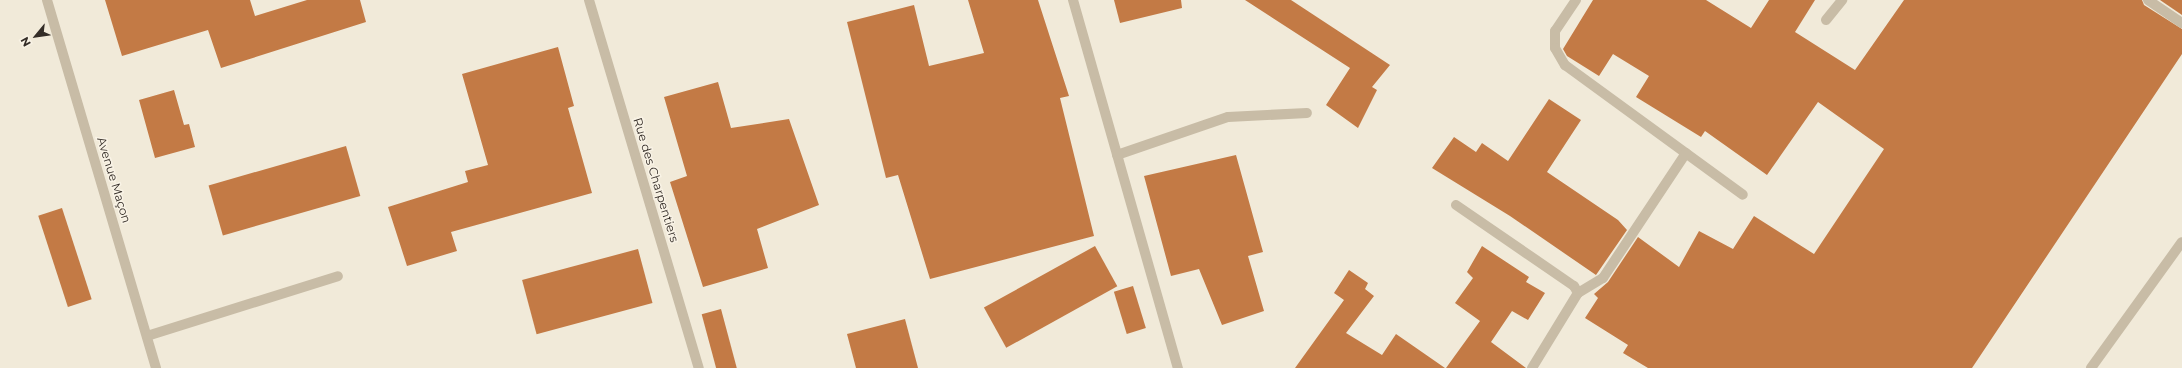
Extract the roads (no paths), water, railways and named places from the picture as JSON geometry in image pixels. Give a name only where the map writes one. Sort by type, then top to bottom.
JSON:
[{"type":"street","name":"Avenue Maçon","points":[[46,0],[156,368]]},
{"type":"street","name":"Rue des Charpentiers","points":[[588,0],[699,368]]},
{"type":"street","points":[[1073,0],[1178,368]]},
{"type":"street","points":[[1576,0],[1555,31],[1555,48],[1565,66],[1743,195]]},
{"type":"street","points":[[1826,20],[1842,0]]},
{"type":"street","points":[[2148,0],[2182,23]]},
{"type":"street","points":[[1117,155],[1228,116],[1307,113]]},
{"type":"street","points":[[1532,368],[1578,293],[1602,278],[1686,153]]},
{"type":"street","points":[[1456,205],[1574,286],[1578,293]]},
{"type":"street","points":[[2092,368],[2182,242]]},
{"type":"street","points":[[147,336],[338,276]]}]
